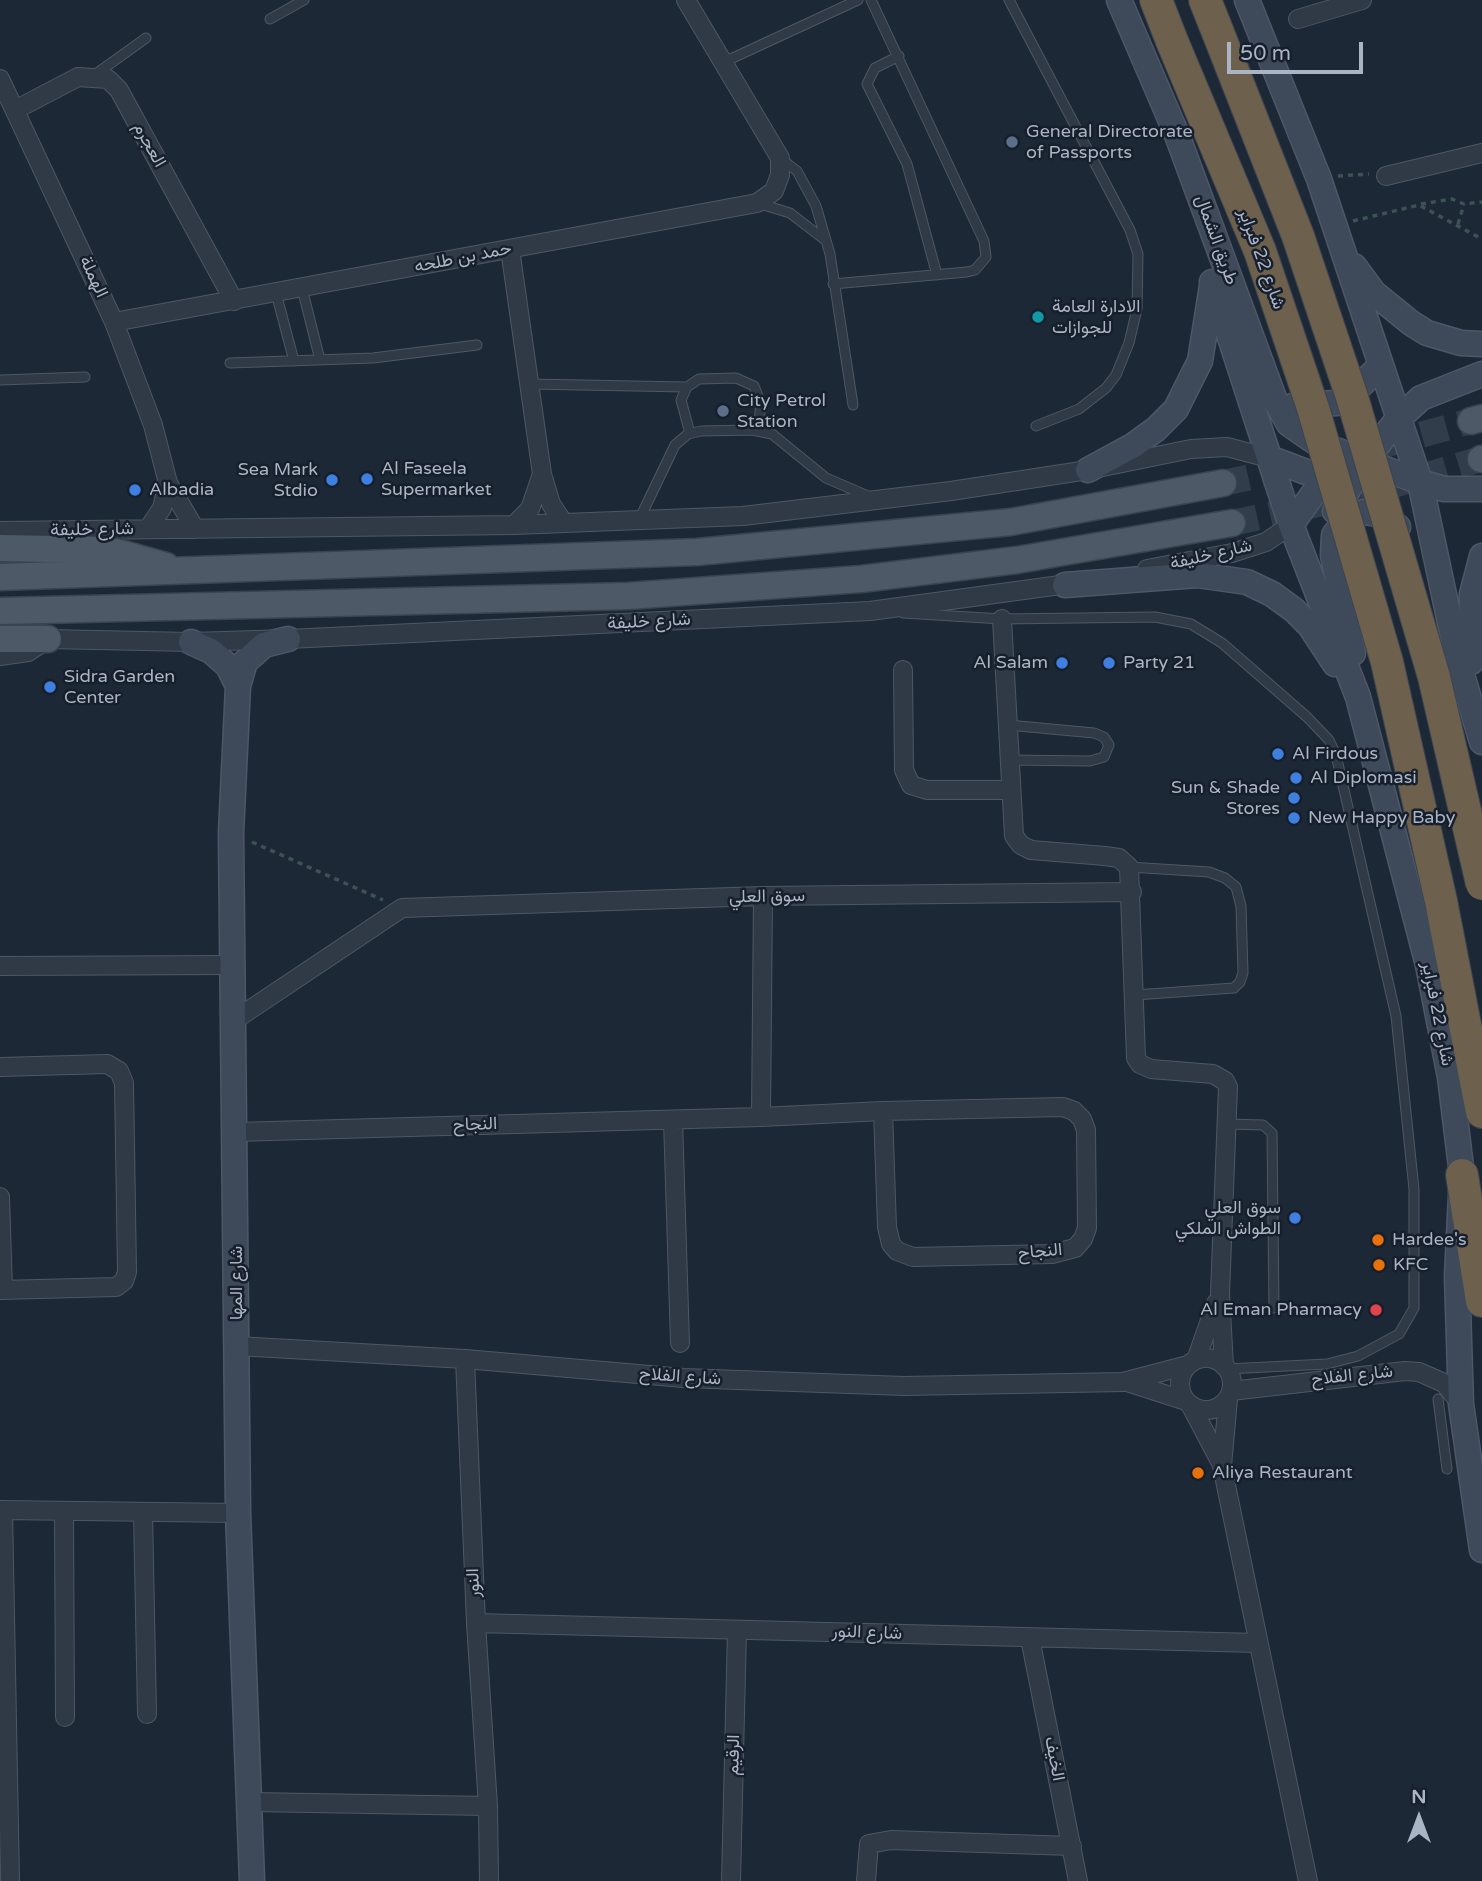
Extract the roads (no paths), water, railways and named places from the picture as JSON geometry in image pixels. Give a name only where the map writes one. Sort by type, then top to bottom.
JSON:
[{"type":"highway","name":"شارع 22 فبراير","points":[[1156,0],[1260,251],[1313,408],[1387,662],[1441,901],[1482,1112]]},
{"type":"highway","points":[[1210,13],[1297,236],[1352,397],[1434,677],[1482,884]]},
{"type":"highway","points":[[1462,1175],[1482,1301]]},
{"type":"main road","name":"طريق الشمال","points":[[1119,0],[1216,235],[1274,398],[1289,424],[1301,435],[1420,482]]},
{"type":"main road","points":[[1247,0],[1319,179],[1379,368],[1420,482],[1459,665],[1482,742]]},
{"type":"main road","points":[[1088,470],[1134,445],[1156,429],[1176,409],[1200,361],[1216,235]]},
{"type":"main road","points":[[1342,252],[1374,293],[1411,323],[1427,332],[1461,344],[1482,344]]},
{"type":"main road","name":"شارع 22 فبراير","points":[[1212,282],[1291,526],[1358,697],[1428,965],[1450,1077],[1462,1175],[1450,1412],[1482,1550]]},
{"type":"main road","points":[[1274,398],[1304,406],[1338,403],[1353,393],[1379,368]]},
{"type":"main road","points":[[1291,526],[1369,414],[1379,368]]},
{"type":"main road","points":[[1308,564],[1366,460],[1397,420],[1421,398],[1482,374]]},
{"type":"main road","points":[[1269,458],[1398,510],[1433,538]]},
{"type":"main road","points":[[1420,482],[1444,489],[1482,489]]},
{"type":"main road","points":[[0,577],[697,552],[1011,522],[1223,483]]},
{"type":"main road","points":[[1358,697],[1351,639],[1332,545],[1339,527],[1355,514],[1374,512],[1392,521],[1399,528],[1434,621],[1459,665]]},
{"type":"main road","name":"شارع خليفة","points":[[0,611],[641,595],[861,579],[1017,560],[1232,523]]},
{"type":"main road","points":[[0,548],[109,550],[147,559],[177,572]]},
{"type":"main road","points":[[1472,705],[1472,594],[1482,556]]},
{"type":"main road","points":[[1065,585],[1197,575],[1247,582],[1272,594],[1310,626],[1326,649],[1349,690],[1368,738]]},
{"type":"main road","points":[[0,639],[48,639]]},
{"type":"main road","name":"شارع المها","points":[[252,1881],[238,1513],[231,833],[238,686],[245,662],[264,645],[288,639]]},
{"type":"main road","points":[[191,642],[211,651],[228,666],[238,686]]},
{"type":"street","points":[[686,0],[780,158],[780,176],[774,191],[757,203]]},
{"type":"street","points":[[1297,19],[1362,0]]},
{"type":"street","points":[[15,110],[78,77],[91,77]]},
{"type":"street","name":"العجرم","points":[[91,77],[108,79],[119,90],[234,301]]},
{"type":"street","name":"الهملة","points":[[0,79],[114,322],[153,425],[169,483],[195,529]]},
{"type":"street","points":[[1386,176],[1482,153]]},
{"type":"street","name":"حمد بن طلحه","points":[[114,322],[757,203]]},
{"type":"street","points":[[510,249],[542,474],[551,504],[563,522]]},
{"type":"street","name":"شارع خليفة","points":[[0,531],[514,524],[743,516],[887,500],[1088,470],[1213,447],[1242,449],[1269,458]]},
{"type":"street","points":[[514,524],[530,509],[542,474]]},
{"type":"street","points":[[148,529],[162,508],[169,483]]},
{"type":"street","name":"شارع خليفة","points":[[0,656],[28,652],[48,639],[191,642],[288,639],[870,611],[1065,585],[1232,553],[1266,542],[1291,526]]},
{"type":"street","points":[[1002,619],[1014,836],[1021,845],[1031,850],[1119,858],[1129,867],[1132,892],[1135,1052],[1140,1064],[1151,1069],[1220,1076],[1228,1087],[1220,1293],[1230,1395],[1222,1466]]},
{"type":"street","points":[[903,670],[904,770],[911,785],[927,790],[1010,790]]},
{"type":"street","name":"سوق العلي","points":[[233,1021],[402,908],[763,896],[1132,892]]},
{"type":"street","points":[[761,1117],[763,896]]},
{"type":"street","points":[[0,966],[232,965]]},
{"type":"street","points":[[0,1067],[107,1064],[119,1071],[124,1083],[127,1272],[124,1282],[116,1287],[1,1290],[0,1197]]},
{"type":"street","name":"النجاح","points":[[235,1132],[673,1120],[883,1111],[1052,1107],[1074,1111],[1082,1119],[1086,1130],[1087,1228],[1083,1239],[1074,1248],[1052,1254],[913,1257],[897,1251],[891,1244],[887,1227],[883,1111]]},
{"type":"street","points":[[673,1120],[680,1343]]},
{"type":"street","points":[[1220,1293],[1192,1362],[1180,1382],[1188,1404],[1222,1466],[1308,1881]]},
{"type":"street","name":"شارع الفلاح","points":[[237,1346],[465,1359],[684,1378],[904,1385],[1123,1382],[1192,1362]]},
{"type":"street","name":"النور","points":[[465,1359],[476,1623],[488,1806],[489,1881]]},
{"type":"street","points":[[1192,1362],[1211,1359],[1226,1367]]},
{"type":"street","name":"شارع الفلاح","points":[[1230,1395],[1405,1371],[1419,1372],[1444,1383],[1450,1412]]},
{"type":"street","name":"شارع الفلاح","points":[[1123,1382],[1188,1404]]},
{"type":"street","points":[[1188,1404],[1207,1411],[1222,1405],[1230,1395]]},
{"type":"street","points":[[10,1881],[4,1728],[1,1510],[238,1513]]},
{"type":"street","points":[[64,1512],[65,1717]]},
{"type":"street","points":[[143,1512],[147,1714]]},
{"type":"street","name":"شارع النور","points":[[476,1623],[1257,1643]]},
{"type":"street","name":"الرقيم","points":[[731,1881],[737,1630]]},
{"type":"street","name":"الخيف","points":[[1030,1638],[1078,1881]]},
{"type":"street","points":[[251,1802],[488,1806]]},
{"type":"street","points":[[866,1881],[869,1844],[880,1842],[1072,1846]]},
{"type":"lane","points":[[270,19],[304,0]]},
{"type":"lane","points":[[724,62],[858,0]]},
{"type":"lane","points":[[833,284],[975,270],[982,265],[986,248],[871,0]]},
{"type":"lane","points":[[1009,0],[1130,230],[1138,254],[1137,309],[1129,343],[1116,375],[1107,388],[1079,409],[1036,426]]},
{"type":"lane","points":[[91,77],[146,38]]},
{"type":"lane","points":[[899,56],[875,68],[867,85],[907,164],[937,275]]},
{"type":"lane","points":[[780,158],[797,171],[816,205],[825,240],[853,405]]},
{"type":"lane","points":[[757,203],[790,213],[825,240]]},
{"type":"lane","points":[[302,288],[320,360]]},
{"type":"lane","points":[[276,293],[294,361]]},
{"type":"lane","points":[[230,363],[425,353],[477,345]]},
{"type":"lane","points":[[0,380],[85,377]]},
{"type":"lane","points":[[690,433],[681,400],[687,387],[699,379],[736,378],[748,382],[760,397],[758,430]]},
{"type":"lane","points":[[529,384],[687,387]]},
{"type":"lane","points":[[639,520],[675,445],[690,433],[758,430],[778,438],[799,459],[826,478],[855,492],[887,500]]},
{"type":"lane","points":[[870,611],[1002,619],[1155,617],[1191,624],[1222,643],[1329,740],[1336,755],[1396,1016],[1413,1189],[1414,1308],[1399,1334],[1358,1356],[1327,1364],[1226,1367]]},
{"type":"lane","points":[[1008,725],[1094,733],[1104,737],[1109,745],[1104,757],[1090,761],[1009,760]]},
{"type":"lane","points":[[1129,867],[1209,872],[1225,878],[1236,887],[1241,906],[1243,973],[1234,988],[1135,995]]},
{"type":"lane","points":[[1228,1124],[1263,1125],[1272,1133],[1274,1308]]},
{"type":"lane","points":[[1447,1469],[1450,1412]]},
{"type":"tunnel","points":[[1384,445],[1471,421]]},
{"type":"tunnel","points":[[1232,523],[1360,495],[1481,459]]},
{"type":"tunnel","points":[[1223,483],[1296,467]]},
{"type":"place","name":"General Directorate of Passports","points":[[1012,142]]},
{"type":"place","name":"الادارة العامة للجوازات","points":[[1038,317]]},
{"type":"place","name":"City Petrol Station","points":[[723,411]]},
{"type":"place","name":"Al Faseela Supermarket","points":[[367,479]]},
{"type":"place","name":"Sea Mark Stdio","points":[[332,480]]},
{"type":"place","name":"Albadia","points":[[135,490]]},
{"type":"place","name":"Al Salam","points":[[1062,663]]},
{"type":"place","name":"Party 21","points":[[1109,663]]},
{"type":"place","name":"Sidra Garden Center","points":[[50,687]]},
{"type":"place","name":"Al Firdous","points":[[1278,754]]},
{"type":"place","name":"Al Diplomasi","points":[[1296,778]]},
{"type":"place","name":"Sun & Shade Stores","points":[[1294,798]]},
{"type":"place","name":"New Happy Baby","points":[[1294,818]]},
{"type":"place","name":"سوق العلي الطواش الملكي","points":[[1295,1218]]},
{"type":"place","name":"Hardee's","points":[[1378,1240]]},
{"type":"place","name":"KFC","points":[[1379,1265]]},
{"type":"place","name":"Al Eman Pharmacy","points":[[1376,1310]]},
{"type":"place","name":"Aliya Restaurant","points":[[1198,1473]]}]
